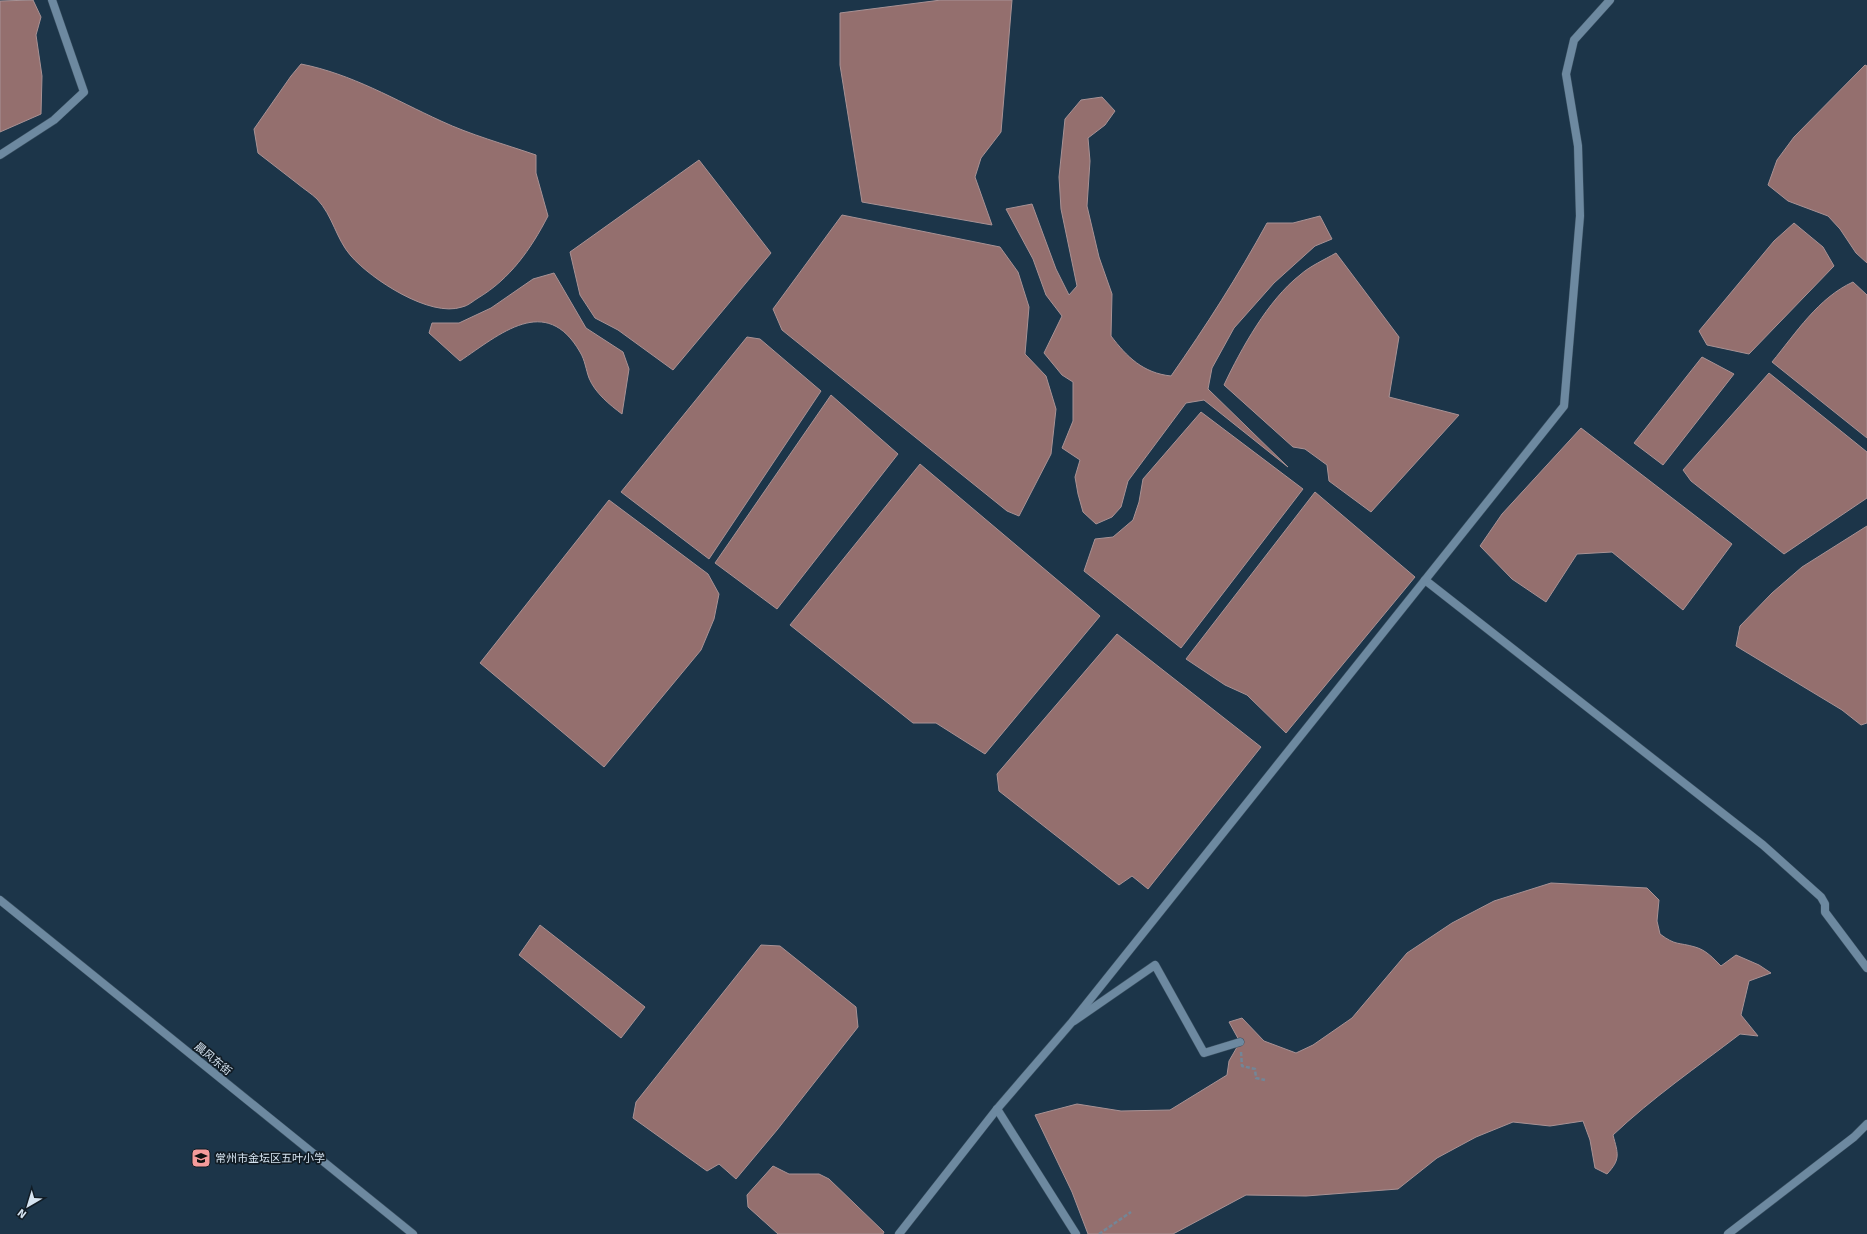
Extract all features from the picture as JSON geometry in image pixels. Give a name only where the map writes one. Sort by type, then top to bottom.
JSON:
[{"type":"street","points":[[0,155],[54,120],[84,92],[52,0]]},
{"type":"street","points":[[899,1234],[997,1109],[1072,1022],[1564,406],[1580,216],[1578,146],[1566,74],[1574,40],[1610,0]]},
{"type":"street","points":[[1425,580],[1762,845],[1821,896],[1825,904],[1825,912],[1867,968]]},
{"type":"street","name":"晨风东街","points":[[0,900],[412,1234]]},
{"type":"street","points":[[1072,1022],[1155,965],[1204,1053],[1240,1042]]},
{"type":"street","points":[[997,1109],[1076,1234]]},
{"type":"street","points":[[1728,1234],[1854,1137],[1867,1124]]},
{"type":"path","points":[[1240,1042],[1242,1066],[1255,1069],[1256,1078],[1265,1080]]},
{"type":"path","points":[[1099,1234],[1131,1212]]},
{"type":"shaded area","points":[[33,0],[41,17],[36,35],[42,76],[41,114],[0,132],[0,1]]},
{"type":"shaded area","points":[[941,0],[1012,0],[1001,132],[981,158],[975,177],[992,225],[862,202],[840,65],[840,13]]},
{"type":"shaded area","points":[[301,64],[338,74],[373,88],[452,126],[536,155],[536,173],[548,216],[519,262],[500,282],[464,306],[449,309],[434,307],[418,302],[386,285],[372,275],[351,256],[327,213],[317,199],[258,153],[254,129]]},
{"type":"shaded area","points":[[1865,65],[1867,66],[1867,263],[1856,253],[1840,229],[1828,216],[1788,201],[1768,185],[1777,160],[1794,137]]},
{"type":"shaded area","points":[[1102,97],[1115,111],[1105,125],[1088,138],[1090,161],[1087,206],[1099,257],[1112,294],[1111,336],[1123,351],[1144,368],[1171,376],[1221,301],[1267,223],[1293,223],[1320,216],[1332,239],[1315,246],[1274,283],[1234,328],[1212,368],[1208,389],[1288,467],[1204,400],[1186,403],[1128,481],[1121,507],[1112,517],[1096,524],[1083,512],[1078,494],[1075,477],[1080,460],[1062,448],[1073,421],[1073,382],[1062,375],[1044,353],[1062,316],[1046,295],[1033,259],[1006,209],[1032,204],[1056,269],[1069,295],[1077,286],[1061,209],[1059,177],[1065,119],[1081,100]]},
{"type":"shaded area","points":[[699,160],[771,253],[673,370],[618,330],[595,318],[580,295],[570,252]]},
{"type":"shaded area","points":[[842,215],[1000,247],[1018,272],[1029,307],[1025,354],[1046,376],[1056,409],[1051,454],[1019,516],[1007,511],[782,330],[773,309]]},
{"type":"shaded area","points":[[1794,223],[1823,247],[1834,266],[1749,354],[1707,345],[1699,331],[1774,241]]},
{"type":"shaded area","points":[[1336,253],[1399,337],[1389,397],[1459,415],[1371,512],[1329,481],[1327,465],[1305,449],[1293,447],[1224,385],[1256,326],[1266,311],[1288,285],[1313,266]]},
{"type":"shaded area","points":[[554,273],[586,328],[623,352],[629,369],[622,414],[608,403],[595,389],[589,378],[582,355],[567,334],[553,325],[538,322],[522,324],[491,340],[460,361],[429,333],[432,323],[459,323],[491,308],[533,279]]},
{"type":"shaded area","points":[[1853,282],[1867,295],[1867,438],[1772,362],[1808,317],[1818,307],[1840,289]]},
{"type":"shaded area","points":[[747,337],[760,339],[821,391],[709,559],[621,492]]},
{"type":"shaded area","points":[[1702,357],[1734,374],[1663,465],[1634,443]]},
{"type":"shaded area","points":[[1769,373],[1867,452],[1867,498],[1784,554],[1691,481],[1683,470]]},
{"type":"shaded area","points":[[831,395],[898,454],[777,609],[715,563]]},
{"type":"shaded area","points":[[1201,412],[1303,489],[1181,648],[1084,571],[1095,539],[1113,537],[1133,520],[1139,502],[1143,479]]},
{"type":"shaded area","points":[[1581,428],[1732,544],[1683,610],[1612,552],[1577,554],[1546,602],[1512,579],[1480,546],[1502,514]]},
{"type":"shaded area","points":[[920,464],[1100,616],[985,754],[936,723],[913,723],[790,625]]},
{"type":"shaded area","points":[[1315,492],[1415,577],[1286,733],[1247,695],[1225,685],[1186,659]]},
{"type":"shaded area","points":[[609,500],[708,574],[719,594],[714,619],[701,650],[604,767],[480,663]]},
{"type":"shaded area","points":[[1867,526],[1867,723],[1861,725],[1842,710],[1736,646],[1740,626],[1772,593],[1802,567]]},
{"type":"shaded area","points":[[1117,634],[1261,747],[1148,889],[1132,876],[1119,885],[999,791],[997,774]]},
{"type":"shaded area","points":[[1551,883],[1647,888],[1659,900],[1657,921],[1660,934],[1665,938],[1703,950],[1721,966],[1736,955],[1759,965],[1771,973],[1749,981],[1741,1015],[1758,1036],[1740,1034],[1659,1095],[1628,1121],[1613,1135],[1617,1156],[1615,1164],[1607,1174],[1595,1168],[1590,1140],[1583,1121],[1550,1126],[1513,1122],[1476,1137],[1437,1158],[1398,1189],[1306,1196],[1246,1195],[1173,1234],[1088,1234],[1072,1192],[1035,1115],[1077,1104],[1121,1111],[1170,1110],[1227,1075],[1229,1061],[1240,1042],[1229,1022],[1242,1018],[1264,1041],[1296,1053],[1313,1045],[1352,1018],[1407,953],[1452,923],[1494,901]]},
{"type":"shaded area","points":[[540,925],[645,1007],[621,1038],[519,955]]},
{"type":"shaded area","points":[[761,945],[780,946],[856,1007],[858,1027],[777,1130],[736,1179],[719,1164],[707,1171],[633,1118],[636,1102]]},
{"type":"shaded area","points":[[773,1166],[789,1174],[819,1174],[829,1179],[884,1232],[883,1234],[778,1234],[748,1207],[747,1195]]},
{"type":"place","name":"常州市金坛区五叶小学","points":[[201,1158]]}]
